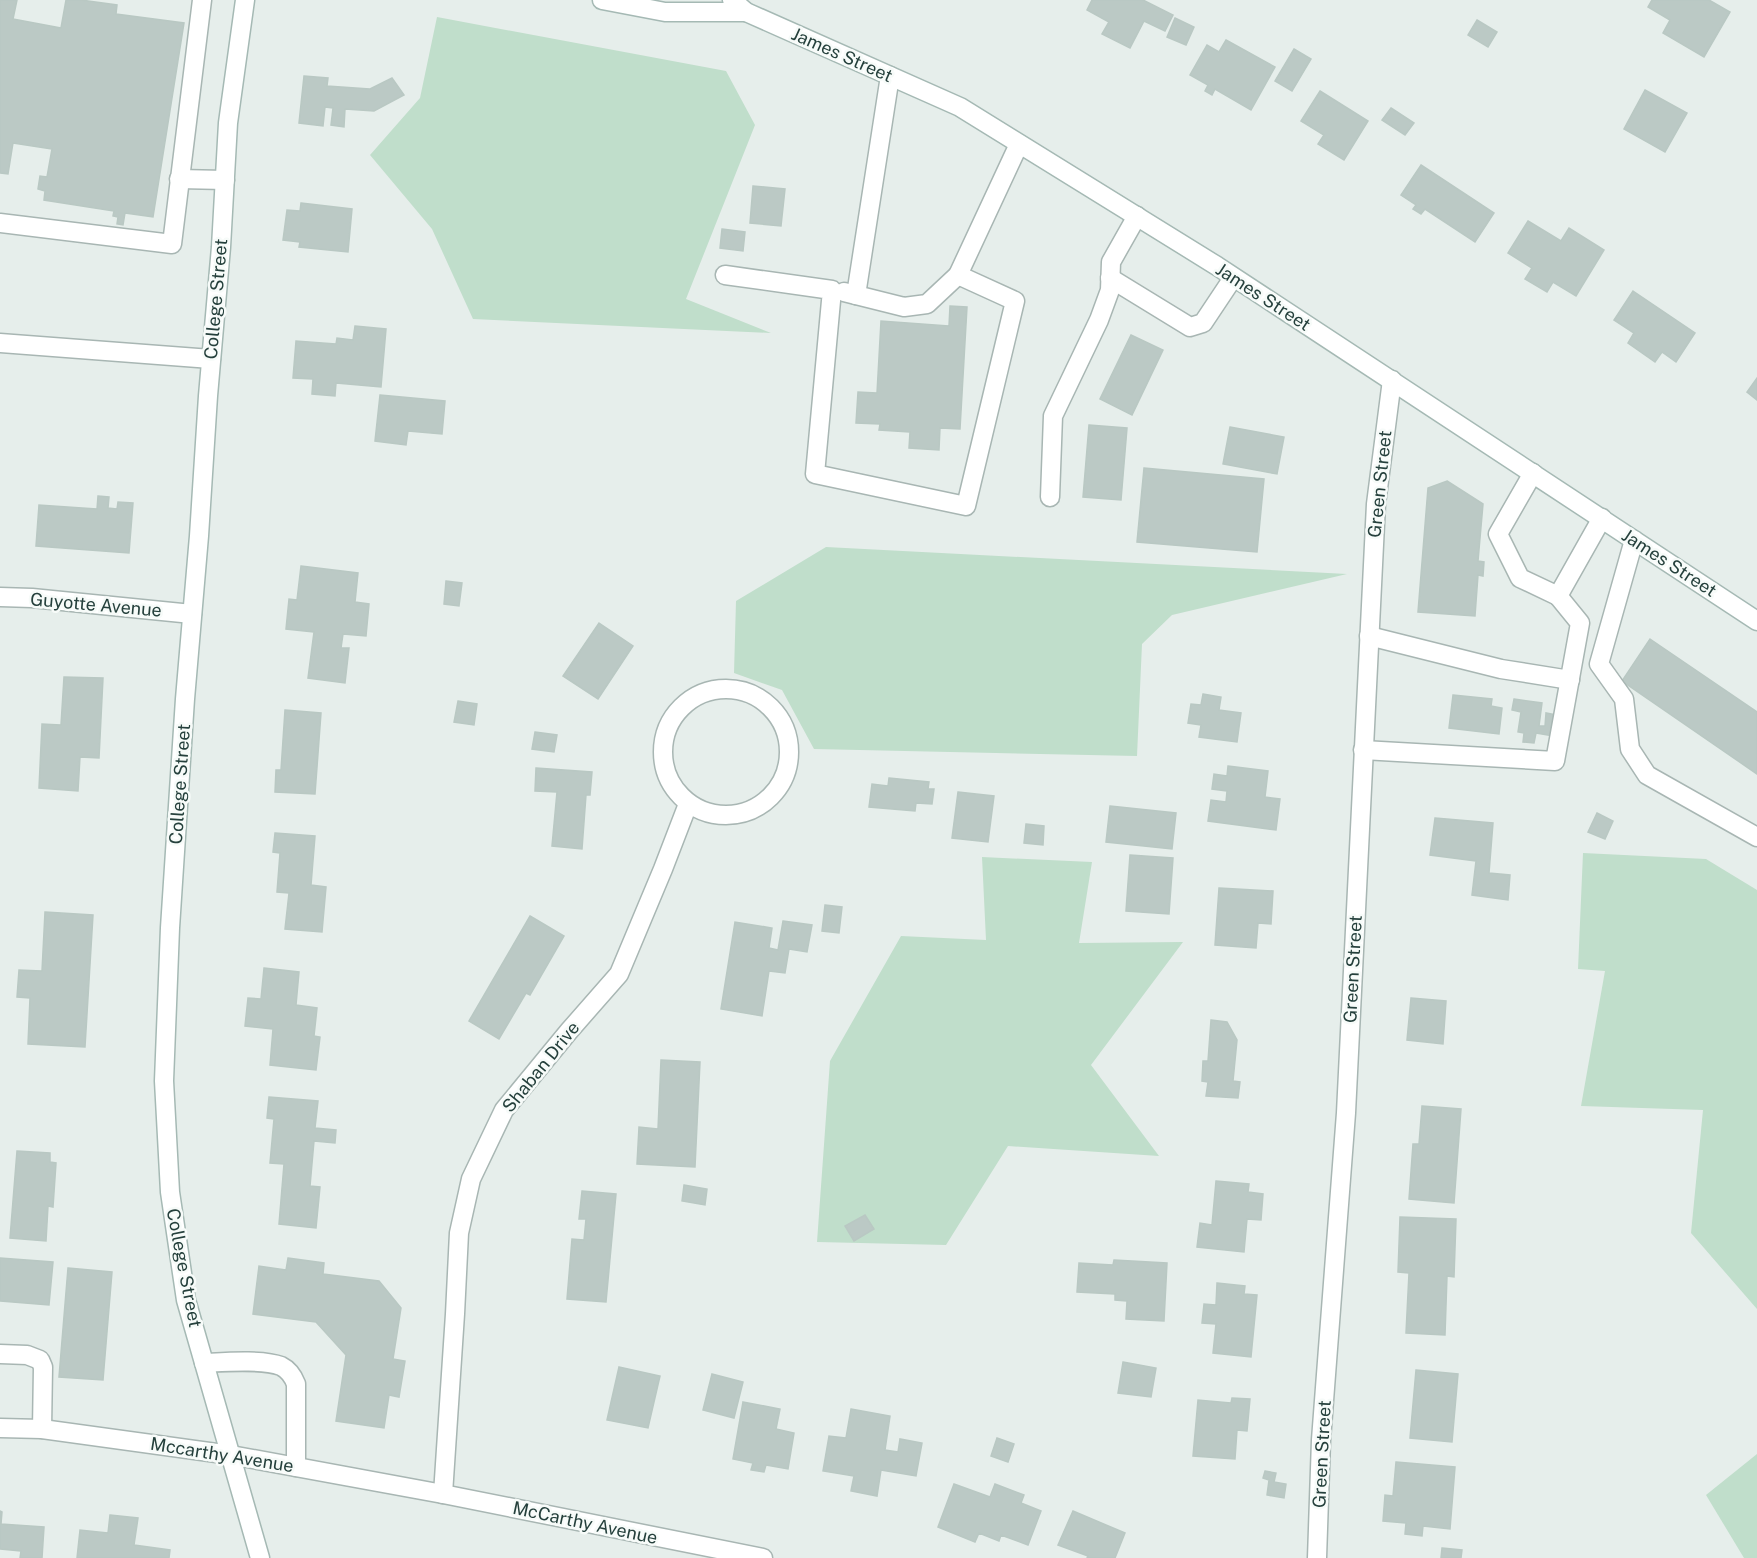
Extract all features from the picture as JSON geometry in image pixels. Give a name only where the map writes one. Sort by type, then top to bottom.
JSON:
[{"type":"street","points":[[0,223],[172,244],[202,0]]},
{"type":"street","name":"College Street","points":[[245,0],[228,123],[221,247],[170,928],[164,1081],[170,1192],[186,1300],[260,1558]]},
{"type":"street","name":"James Street","points":[[603,0],[665,12],[747,6]]},
{"type":"street","name":"James Street","points":[[732,0],[960,107],[1137,216],[1392,380],[1757,621]]},
{"type":"street","points":[[856,295],[890,76]]},
{"type":"street","points":[[725,275],[832,290],[904,307],[927,304],[958,275],[1020,144]]},
{"type":"street","points":[[179,179],[225,180]]},
{"type":"street","points":[[1050,497],[1053,416],[1099,320],[1110,290],[1111,262],[1137,216]]},
{"type":"street","points":[[832,290],[815,474],[966,506],[1015,301],[958,275]]},
{"type":"street","points":[[1110,278],[1190,327],[1203,323],[1233,278]]},
{"type":"street","points":[[0,343],[211,359]]},
{"type":"street","name":"Green Street","points":[[1317,1558],[1322,1428],[1346,1113],[1376,504],[1392,380]]},
{"type":"street","points":[[1363,750],[1555,761],[1580,623],[1558,596],[1520,578],[1498,534],[1533,473]]},
{"type":"street","points":[[1558,596],[1602,518]]},
{"type":"street","points":[[1634,540],[1599,664],[1624,699],[1630,749],[1647,775],[1757,837]]},
{"type":"street","name":"Guyotte Avenue","points":[[0,597],[32,598],[192,614]]},
{"type":"street","points":[[1369,636],[1501,669],[1570,680]]},
{"type":"street","points":[[722,688],[744,691],[762,699],[777,714],[787,731],[790,752],[787,771],[778,790],[764,804],[746,813],[726,816],[706,813],[688,804],[673,788],[664,767],[662,745],[668,724],[682,706],[700,694],[722,688]]},
{"type":"street","name":"Shaban Drive","points":[[443,1494],[459,1233],[471,1179],[504,1110],[619,974],[688,804]]},
{"type":"street","points":[[0,1354],[27,1355],[40,1360],[43,1367],[42,1429]]},
{"type":"street","points":[[204,1363],[268,1364],[282,1367],[292,1374],[296,1384],[296,1467]]},
{"type":"street","name":"Mccarthy Avenue","points":[[0,1428],[42,1429],[231,1455],[443,1494]]},
{"type":"street","name":"McCarthy Avenue","points":[[443,1494],[763,1558]]},
{"type":"green space","points":[[437,17],[726,71],[755,125],[686,299],[771,333],[473,319],[432,229],[370,155],[420,98]]},
{"type":"green space","points":[[826,547],[1347,574],[1172,615],[1142,644],[1137,756],[814,749],[782,690],[734,673],[736,601]]},
{"type":"green space","points":[[1583,853],[1706,859],[1757,890],[1757,1309],[1691,1233],[1703,1110],[1581,1106],[1605,971],[1578,969]]},
{"type":"green space","points":[[982,857],[1092,862],[1079,943],[1183,942],[1091,1065],[1159,1156],[1008,1146],[946,1245],[817,1242],[830,1061],[901,936],[986,940]]},
{"type":"green space","points":[[1757,1454],[1757,1558],[1744,1558],[1706,1495]]},
{"type":"building","points":[[0,0],[17,0],[13,19],[61,28],[66,0],[117,5],[116,14],[184,23],[153,217],[125,213],[123,225],[117,224],[118,217],[113,216],[114,211],[44,200],[45,191],[38,189],[40,176],[47,177],[52,149],[13,143],[8,174],[0,173]]},
{"type":"building","points":[[1092,0],[1143,0],[1173,15],[1165,31],[1144,21],[1130,48],[1102,34],[1109,22],[1087,10]]},
{"type":"building","points":[[1652,0],[1709,0],[1730,12],[1704,57],[1663,33],[1670,20],[1648,7]]},
{"type":"building","points":[[1175,18],[1194,27],[1186,45],[1167,37]]},
{"type":"building","points":[[1477,20],[1497,32],[1488,47],[1468,35]]},
{"type":"building","points":[[1226,40],[1275,67],[1251,110],[1215,89],[1212,95],[1205,91],[1208,85],[1190,75],[1207,45],[1219,52]]},
{"type":"building","points":[[1294,49],[1311,59],[1292,91],[1275,81]]},
{"type":"building","points":[[304,76],[328,78],[327,86],[370,89],[392,78],[404,95],[374,111],[345,109],[344,127],[331,125],[333,108],[325,107],[323,126],[299,123]]},
{"type":"building","points":[[1645,90],[1687,113],[1665,152],[1624,129]]},
{"type":"building","points":[[1320,91],[1368,121],[1344,160],[1318,144],[1324,135],[1301,121]]},
{"type":"building","points":[[1391,108],[1414,123],[1405,135],[1382,120]]},
{"type":"building","points":[[1421,165],[1494,213],[1475,242],[1425,209],[1421,214],[1413,209],[1416,205],[1401,195]]},
{"type":"building","points":[[753,186],[785,189],[781,226],[750,223]]},
{"type":"building","points":[[301,203],[352,209],[348,252],[299,247],[300,242],[283,240],[287,210],[300,211]]},
{"type":"building","points":[[1528,221],[1561,241],[1569,228],[1604,250],[1576,296],[1553,282],[1547,292],[1525,279],[1532,268],[1508,253]]},
{"type":"building","points":[[722,229],[745,232],[743,251],[720,248]]},
{"type":"building","points":[[1633,291],[1695,333],[1676,362],[1662,352],[1655,362],[1628,343],[1634,333],[1614,320]]},
{"type":"building","points":[[950,306],[967,307],[960,429],[940,428],[939,450],[909,448],[910,432],[879,430],[880,424],[856,423],[858,392],[877,393],[881,321],[949,326]]},
{"type":"building","points":[[355,326],[386,329],[381,387],[336,383],[335,396],[312,394],[313,379],[293,378],[296,341],[336,344],[337,338],[353,340]]},
{"type":"building","points":[[1131,335],[1163,350],[1132,415],[1100,399]]},
{"type":"building","points":[[1757,378],[1757,400],[1747,392]]},
{"type":"building","points":[[380,395],[445,401],[442,434],[408,431],[406,445],[375,441]]},
{"type":"building","points":[[1089,425],[1127,428],[1121,500],[1083,497]]},
{"type":"building","points":[[1230,427],[1284,437],[1277,474],[1223,464]]},
{"type":"building","points":[[1144,468],[1264,479],[1257,552],[1137,542]]},
{"type":"building","points":[[1447,481],[1483,504],[1478,561],[1484,562],[1483,576],[1478,575],[1475,616],[1418,612],[1428,488]]},
{"type":"building","points":[[98,496],[109,497],[108,508],[117,509],[118,502],[133,503],[129,553],[36,546],[39,505],[97,509]]},
{"type":"building","points":[[301,566],[358,573],[355,602],[369,604],[366,636],[343,634],[341,648],[349,648],[345,683],[308,678],[314,632],[286,629],[289,599],[297,600]]},
{"type":"building","points":[[446,581],[462,583],[459,606],[444,604]]},
{"type":"building","points":[[599,623],[633,646],[598,699],[563,676]]},
{"type":"building","points":[[1650,639],[1757,712],[1757,774],[1622,681]]},
{"type":"building","points":[[64,677],[103,678],[99,758],[80,757],[78,791],[39,788],[42,724],[61,725]]},
{"type":"building","points":[[1203,694],[1221,697],[1219,710],[1241,713],[1237,742],[1199,737],[1201,725],[1188,723],[1191,704],[1201,705]]},
{"type":"building","points":[[1453,695],[1492,699],[1491,706],[1502,708],[1499,734],[1449,728]]},
{"type":"building","points":[[1514,699],[1542,703],[1539,726],[1545,726],[1546,713],[1557,715],[1553,736],[1536,733],[1534,743],[1523,742],[1524,733],[1518,732],[1521,712],[1512,710]]},
{"type":"building","points":[[458,701],[477,704],[474,725],[454,722]]},
{"type":"building","points":[[285,710],[321,713],[315,794],[275,792],[276,770],[281,770]]},
{"type":"building","points":[[535,732],[557,735],[554,752],[532,749]]},
{"type":"building","points":[[1228,766],[1268,771],[1265,797],[1280,799],[1276,830],[1208,821],[1211,800],[1226,802],[1227,791],[1212,789],[1214,774],[1227,776]]},
{"type":"building","points":[[536,768],[592,772],[590,795],[586,795],[582,849],[552,846],[557,792],[535,791]]},
{"type":"building","points":[[889,778],[929,782],[928,789],[934,789],[932,804],[916,803],[915,811],[869,807],[872,784],[888,786]]},
{"type":"building","points":[[958,792],[994,796],[988,842],[952,838]]},
{"type":"building","points":[[1110,806],[1176,813],[1172,849],[1106,842]]},
{"type":"building","points":[[1597,813],[1613,821],[1605,839],[1588,832]]},
{"type":"building","points":[[1435,818],[1493,823],[1489,873],[1510,875],[1508,900],[1472,895],[1476,861],[1430,855]]},
{"type":"building","points":[[1026,824],[1044,826],[1043,845],[1024,843]]},
{"type":"building","points":[[275,833],[315,836],[311,885],[326,887],[322,932],[285,929],[289,893],[277,892],[280,853],[273,852]]},
{"type":"building","points":[[1130,855],[1173,858],[1169,914],[1126,911]]},
{"type":"building","points":[[1219,888],[1273,891],[1271,924],[1258,923],[1256,948],[1215,945]]},
{"type":"building","points":[[825,905],[842,907],[839,933],[822,931]]},
{"type":"building","points":[[45,912],[93,915],[85,1047],[28,1044],[30,998],[17,997],[19,970],[42,971]]},
{"type":"building","points":[[530,916],[564,936],[530,995],[526,993],[499,1039],[469,1021]]},
{"type":"building","points":[[783,921],[812,925],[807,952],[789,949],[785,973],[769,971],[762,1016],[721,1009],[735,922],[772,928],[769,948],[778,950]]},
{"type":"building","points":[[264,968],[299,972],[296,1005],[317,1008],[314,1036],[320,1037],[316,1070],[270,1065],[273,1029],[245,1026],[248,998],[261,999]]},
{"type":"building","points":[[1411,998],[1446,1001],[1443,1044],[1407,1040]]},
{"type":"building","points":[[1211,1020],[1227,1022],[1237,1040],[1233,1081],[1240,1082],[1238,1098],[1206,1096],[1208,1082],[1202,1081],[1203,1061],[1208,1061]]},
{"type":"building","points":[[661,1060],[700,1062],[695,1167],[637,1164],[639,1127],[658,1129]]},
{"type":"building","points":[[269,1097],[318,1101],[315,1128],[336,1130],[335,1143],[314,1141],[310,1186],[320,1187],[316,1228],[279,1224],[284,1164],[270,1163],[274,1119],[267,1118]]},
{"type":"building","points":[[1422,1106],[1461,1109],[1454,1203],[1409,1199],[1413,1144],[1419,1144]]},
{"type":"building","points":[[17,1151],[50,1153],[50,1162],[56,1163],[53,1207],[48,1206],[46,1241],[10,1238]]},
{"type":"building","points":[[1216,1181],[1249,1184],[1248,1192],[1263,1194],[1261,1220],[1247,1219],[1244,1252],[1197,1247],[1200,1223],[1212,1225]]},
{"type":"building","points":[[684,1185],[707,1189],[705,1205],[682,1201]]},
{"type":"building","points":[[582,1191],[616,1194],[606,1302],[567,1299],[572,1239],[584,1240],[586,1219],[579,1219]]},
{"type":"building","points":[[865,1215],[874,1229],[854,1241],[845,1226]]},
{"type":"building","points":[[1400,1217],[1456,1219],[1454,1277],[1447,1276],[1445,1335],[1406,1333],[1409,1273],[1398,1272]]},
{"type":"building","points":[[0,1258],[53,1262],[49,1305],[0,1301]]},
{"type":"building","points":[[288,1258],[324,1263],[323,1274],[379,1281],[401,1308],[393,1359],[405,1361],[399,1397],[389,1395],[384,1428],[336,1421],[346,1355],[316,1322],[253,1314],[259,1266],[286,1270]]},
{"type":"building","points":[[1114,1260],[1167,1263],[1164,1321],[1126,1319],[1127,1301],[1115,1300],[1115,1294],[1077,1292],[1079,1263],[1113,1265]]},
{"type":"building","points":[[68,1268],[112,1272],[103,1380],[59,1377]]},
{"type":"building","points":[[1217,1283],[1245,1286],[1244,1294],[1257,1295],[1251,1357],[1213,1353],[1216,1324],[1202,1323],[1204,1304],[1216,1305]]},
{"type":"building","points":[[1123,1362],[1156,1368],[1151,1397],[1118,1393]]},
{"type":"building","points":[[619,1367],[660,1376],[648,1428],[607,1420]]},
{"type":"building","points":[[1416,1370],[1458,1374],[1452,1442],[1410,1438]]},
{"type":"building","points":[[712,1374],[743,1382],[734,1418],[703,1410]]},
{"type":"building","points":[[1232,1398],[1250,1399],[1247,1431],[1237,1430],[1235,1459],[1193,1456],[1198,1400],[1231,1403]]},
{"type":"building","points":[[743,1402],[780,1409],[776,1429],[794,1433],[788,1469],[766,1465],[764,1472],[751,1470],[753,1463],[733,1459]]},
{"type":"building","points":[[851,1409],[890,1416],[885,1450],[898,1452],[900,1439],[922,1443],[916,1476],[881,1470],[877,1496],[851,1491],[854,1476],[823,1471],[829,1436],[846,1438]]},
{"type":"building","points":[[997,1438],[1014,1444],[1008,1462],[991,1456]]},
{"type":"building","points":[[1396,1462],[1455,1467],[1450,1529],[1423,1526],[1422,1536],[1405,1534],[1406,1523],[1383,1521],[1385,1495],[1393,1496]]},
{"type":"building","points":[[1265,1471],[1276,1473],[1274,1482],[1286,1484],[1284,1498],[1267,1495],[1269,1480],[1263,1478]]},
{"type":"building","points":[[954,1484],[990,1497],[995,1484],[1024,1495],[1021,1503],[1041,1511],[1028,1545],[1001,1535],[999,1541],[979,1533],[975,1542],[938,1527]]},
{"type":"building","points":[[0,1511],[2,1512],[1,1524],[44,1527],[42,1558],[20,1558],[21,1551],[0,1549]]},
{"type":"building","points":[[1073,1511],[1125,1533],[1115,1558],[1087,1558],[1088,1556],[1058,1545]]},
{"type":"building","points":[[110,1515],[138,1518],[134,1545],[170,1550],[169,1558],[77,1558],[80,1530],[108,1533]]},
{"type":"building","points":[[1442,1548],[1462,1550],[1461,1558],[1441,1558]]}]
